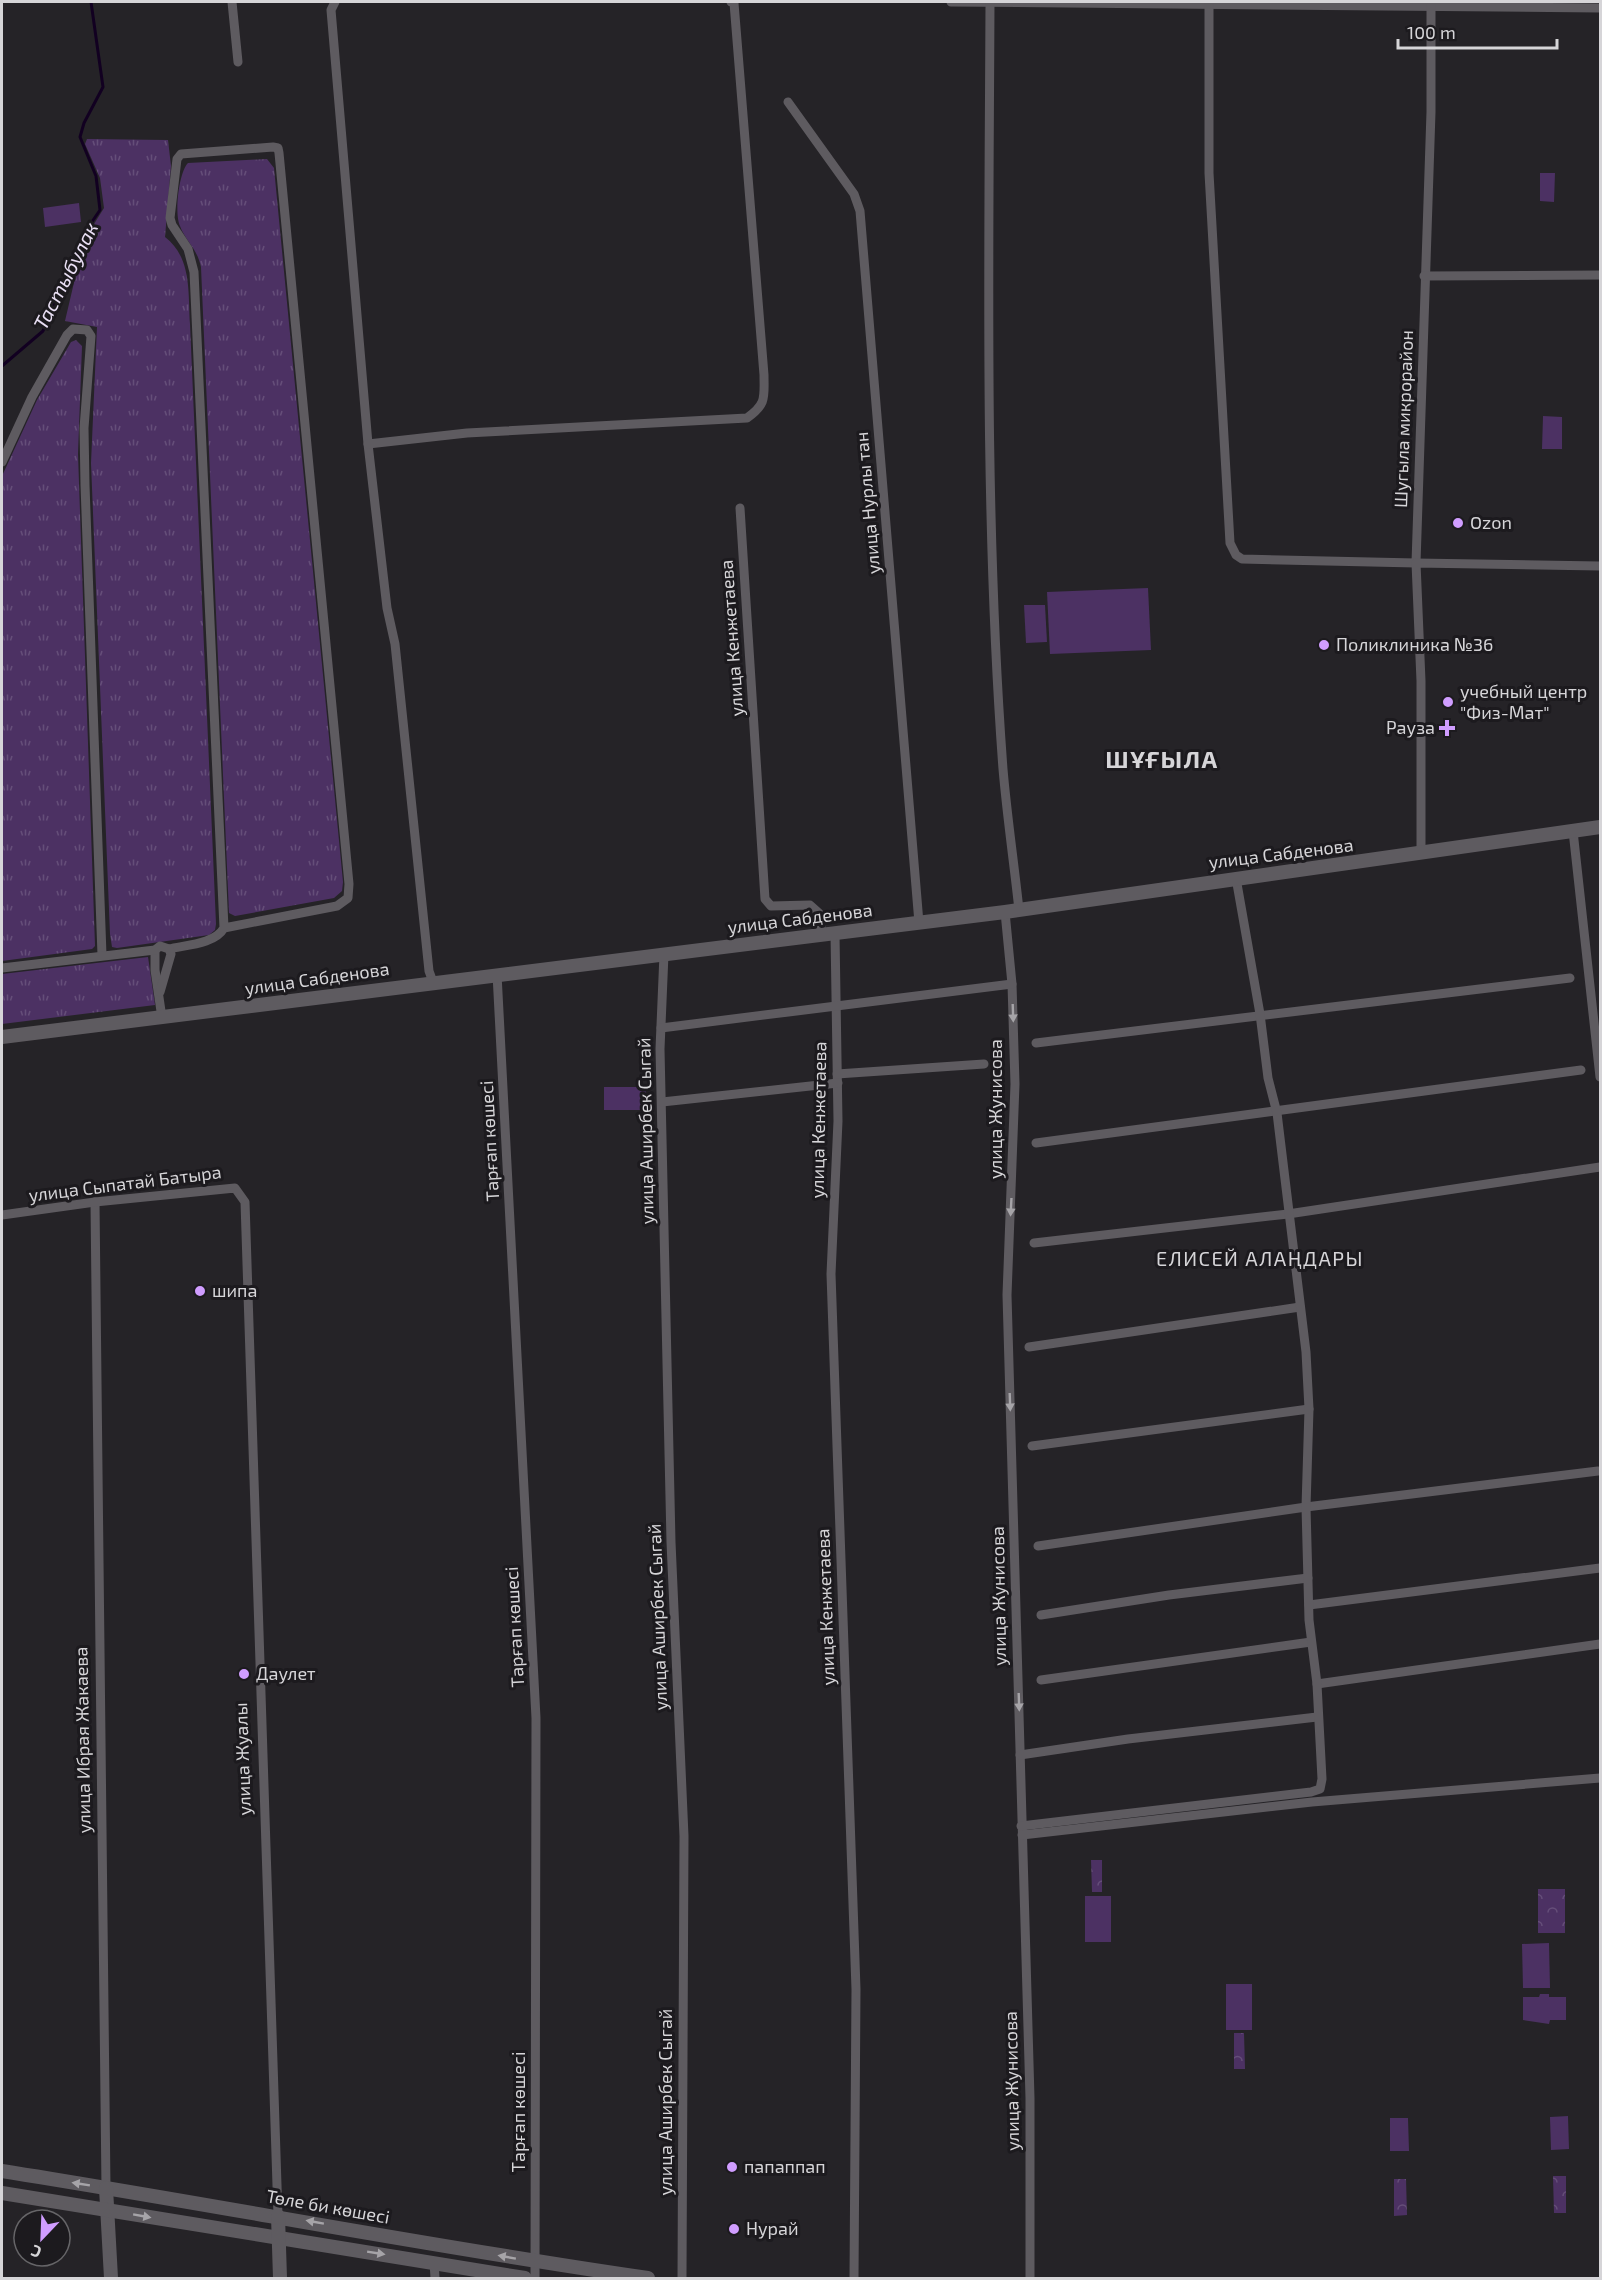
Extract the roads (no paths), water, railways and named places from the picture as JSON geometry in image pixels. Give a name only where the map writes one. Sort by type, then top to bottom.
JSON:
[{"type":"street","points":[[232,2],[238,62]]},
{"type":"street","points":[[335,2],[331,10],[368,444],[387,608],[395,644],[428,959],[433,982]]},
{"type":"street","points":[[368,444],[467,433],[747,418],[760,408],[764,398],[764,375],[754,271],[747,135],[734,3],[731,2]]},
{"type":"street","points":[[951,2],[1600,8]]},
{"type":"street","name":"улица Жунисова","points":[[990,2],[990,422],[1003,770],[1012,911],[1015,1125],[1007,1295],[1030,2098],[1030,2278]]},
{"type":"street","points":[[1209,3],[1209,174],[1230,543],[1236,555],[1242,559],[1600,566]]},
{"type":"street","name":"Шугыла микрорайон","points":[[1420,854],[1421,681],[1416,562],[1431,112],[1431,6]]},
{"type":"street","name":"улица Нурлы тан","points":[[788,102],[854,194],[860,211],[919,922]]},
{"type":"street","points":[[2,968],[155,950],[160,946],[169,949],[213,939],[220,935],[224,928],[194,272],[193,260],[176,234],[170,218],[178,155],[273,147],[278,148],[279,153],[350,884],[348,898],[337,906],[224,928]]},
{"type":"street","points":[[1424,276],[1600,275]]},
{"type":"street","points":[[2,462],[32,397],[67,335],[73,330],[87,330],[91,336],[84,428],[85,485],[102,955]]},
{"type":"street","name":"улица Кенжетаева","points":[[740,508],[765,899],[771,906],[810,904],[819,913],[828,934],[836,1004],[837,1079],[831,1274],[856,1989],[854,2278]]},
{"type":"street","name":"улица Сабденова","points":[[2,1037],[1012,911],[1600,827]]},
{"type":"street","points":[[1573,831],[1600,1077]]},
{"type":"street","points":[[1022,1830],[1320,1789],[1322,1779],[1317,1684],[1311,1642],[1306,1507],[1310,1409],[1277,1113],[1268,1078],[1260,1014],[1236,878]]},
{"type":"street","points":[[160,992],[171,959],[169,949]]},
{"type":"street","points":[[155,950],[155,970],[162,1018]]},
{"type":"street","name":"улица Аширбек Сыгай","points":[[664,954],[661,1028],[671,1542],[684,1836],[682,2278]]},
{"type":"street","name":"Тарғап көшесі","points":[[497,974],[536,1718],[536,2278]]},
{"type":"street","points":[[1036,1043],[1570,978]]},
{"type":"street","points":[[661,1028],[836,1004],[1012,984]]},
{"type":"street","points":[[662,1102],[837,1079],[984,1064]]},
{"type":"street","points":[[1036,1143],[1277,1113],[1581,1070]]},
{"type":"street","points":[[1034,1243],[1288,1214],[1600,1167]]},
{"type":"street","name":"улица Сыпатай Батыра","points":[[2,1215],[95,1202],[235,1188],[245,1202]]},
{"type":"street","name":"улица Ибрая Жакаева","points":[[95,1202],[106,2188],[111,2278]]},
{"type":"street","name":"улица Жуалы","points":[[245,1202],[280,2278]]},
{"type":"street","points":[[1029,1347],[1300,1307]]},
{"type":"street","points":[[1032,1446],[1310,1409]]},
{"type":"street","points":[[1038,1546],[1306,1507],[1598,1471]]},
{"type":"street","points":[[1309,1605],[1600,1569]]},
{"type":"street","points":[[1041,1615],[1169,1595],[1308,1578]]},
{"type":"street","points":[[1041,1680],[1311,1642]]},
{"type":"street","points":[[1317,1684],[1600,1644]]},
{"type":"street","points":[[1020,1755],[1128,1739],[1317,1717]]},
{"type":"street","points":[[1022,1830],[1301,1803],[1600,1778]]},
{"type":"street","name":"Төле би көшесі","points":[[2,2171],[278,2216],[536,2262],[648,2278]]},
{"type":"street","name":"Төле би көшесі","points":[[2,2193],[525,2278]]},
{"type":"street","points":[[434,2262],[435,2278]]},
{"type":"waterway","name":"Тастыбулак","points":[[2,366],[43,331],[83,235],[100,210],[96,176],[80,137],[84,123],[103,87],[91,2]]},
{"type":"place","name":"Ozon","points":[[1458,523]]},
{"type":"place","name":"Поликлиника №36","points":[[1324,645]]},
{"type":"place","name":"учебный центр \"Физ-Мат\"","points":[[1448,702]]},
{"type":"place","name":"Рауза","points":[[1447,728]]},
{"type":"place","name":"шипа","points":[[200,1291]]},
{"type":"place","name":"Даулет","points":[[244,1674]]},
{"type":"place","name":"папаппап","points":[[732,2167]]},
{"type":"place","name":"Нурай","points":[[734,2229]]},
{"type":"district","name":"ШҰҒЫЛА","points":[[1162,760]]},
{"type":"district","name":"ЕЛИСЕЙ АЛАҢДАРЫ","points":[[1260,1259]]}]
